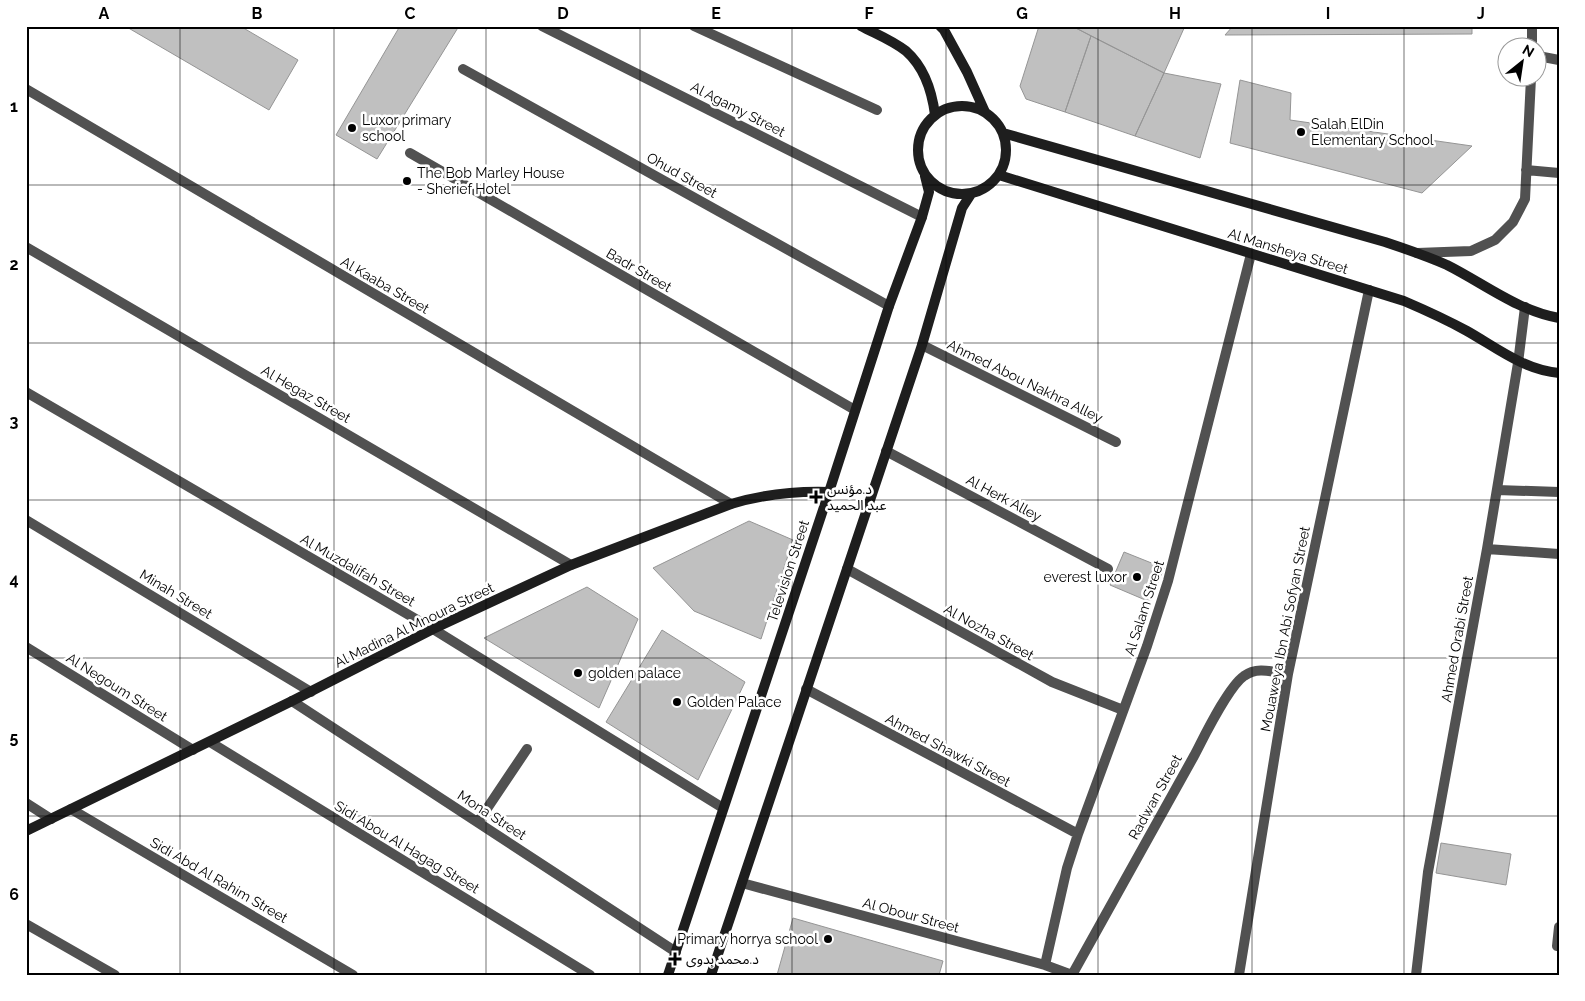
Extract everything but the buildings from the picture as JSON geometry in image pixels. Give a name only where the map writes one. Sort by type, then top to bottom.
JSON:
[{"type":"main road","points":[[861,26],[885,38],[906,52],[923,73],[932,97],[935,114]]},
{"type":"main road","points":[[940,26],[967,72],[985,112]]},
{"type":"main road","points":[[971,106],[985,112],[995,121],[1003,133],[1006,154],[1005,162],[999,175],[987,187],[971,194],[954,194],[938,188],[925,176],[918,161],[917,144],[923,128],[935,114],[950,107],[971,106]]},
{"type":"main road","points":[[1003,133],[1417,252],[1525,307],[1559,318]]},
{"type":"main road","name":"Al Mansheya Street","points":[[999,175],[1404,301],[1437,315],[1518,362],[1549,372],[1559,373]]},
{"type":"main road","name":"Television Street","points":[[668,975],[889,306],[922,217],[929,192],[925,176]]},
{"type":"main road","points":[[711,975],[922,345],[962,208],[971,194]]},
{"type":"main road","name":"Al Madina Al Mnoura Street","points":[[26,831],[292,702],[433,629],[571,564],[756,496],[783,492],[829,492]]},
{"type":"street","name":"Al Agamy Street","points":[[542,26],[922,217]]},
{"type":"street","points":[[694,26],[877,110]]},
{"type":"street","name":"Ohud Street","points":[[463,69],[889,306]]},
{"type":"street","points":[[1417,252],[1472,250],[1495,240],[1513,222],[1525,199],[1530,88]]},
{"type":"street","name":"Al Kaaba Street","points":[[26,89],[730,504]]},
{"type":"street","name":"Badr Street","points":[[410,153],[855,410]]},
{"type":"street","points":[[1526,170],[1559,173]]},
{"type":"street","name":"Al Hegaz Street","points":[[26,247],[571,564]]},
{"type":"street","name":"Al Salam Street","points":[[1045,965],[1078,834],[1147,646],[1168,581],[1252,254]]},
{"type":"street","name":"Mouaweya Ibn Abi Sofyan Street","points":[[1239,975],[1288,674],[1369,290]]},
{"type":"street","name":"Ahmed Orabi Street","points":[[1416,975],[1428,872],[1487,549],[1518,362],[1525,307]]},
{"type":"street","name":"Ahmed Abou Nakhra Alley","points":[[922,345],[1116,442]]},
{"type":"street","name":"Al Muzdalifah Street","points":[[26,392],[433,629],[724,808]]},
{"type":"street","name":"Al Herk Alley","points":[[886,450],[1108,569]]},
{"type":"street","points":[[1497,490],[1559,492]]},
{"type":"street","name":"Minah Street","points":[[26,520],[311,692]]},
{"type":"street","points":[[1487,549],[1559,554]]},
{"type":"street","name":"Al Nozha Street","points":[[847,569],[1052,682],[1122,710]]},
{"type":"street","name":"Al Negoum Street","points":[[26,647],[193,750]]},
{"type":"street","name":"Radwan Street","points":[[1072,975],[1210,726],[1238,682],[1252,671],[1261,670],[1288,674]]},
{"type":"street","name":"Ahmed Shawki Street","points":[[806,689],[1078,834]]},
{"type":"street","name":"Mona Street","points":[[292,702],[676,952]]},
{"type":"street","name":"Sidi Abou Al Hagag Street","points":[[210,742],[590,975]]},
{"type":"street","points":[[478,822],[527,749]]},
{"type":"street","points":[[26,803],[51,819]]},
{"type":"street","name":"Sidi Abd Al Rahim Street","points":[[71,809],[353,975]]},
{"type":"street","name":"Al Obour Street","points":[[742,883],[1045,965],[1072,975]]},
{"type":"street","points":[[26,924],[115,975]]},
{"type":"street","points":[[1557,946],[1559,927]]},
{"type":"place","name":"Luxor primary school","points":[[352,128]]},
{"type":"place","name":"Salah ElDin Elementary School","points":[[1301,132]]},
{"type":"place","name":"The Bob Marley House - Sherief Hotel","points":[[407,181]]},
{"type":"place","name":"د.مؤنس عبد الحميد","points":[[816,497]]},
{"type":"place","name":"everest luxor","points":[[1137,577]]},
{"type":"place","name":"golden palace","points":[[578,673]]},
{"type":"place","name":"Golden Palace","points":[[677,702]]},
{"type":"place","name":"Primary horrya school","points":[[828,939]]},
{"type":"place","name":"د.محمد بدوى","points":[[675,959]]}]
